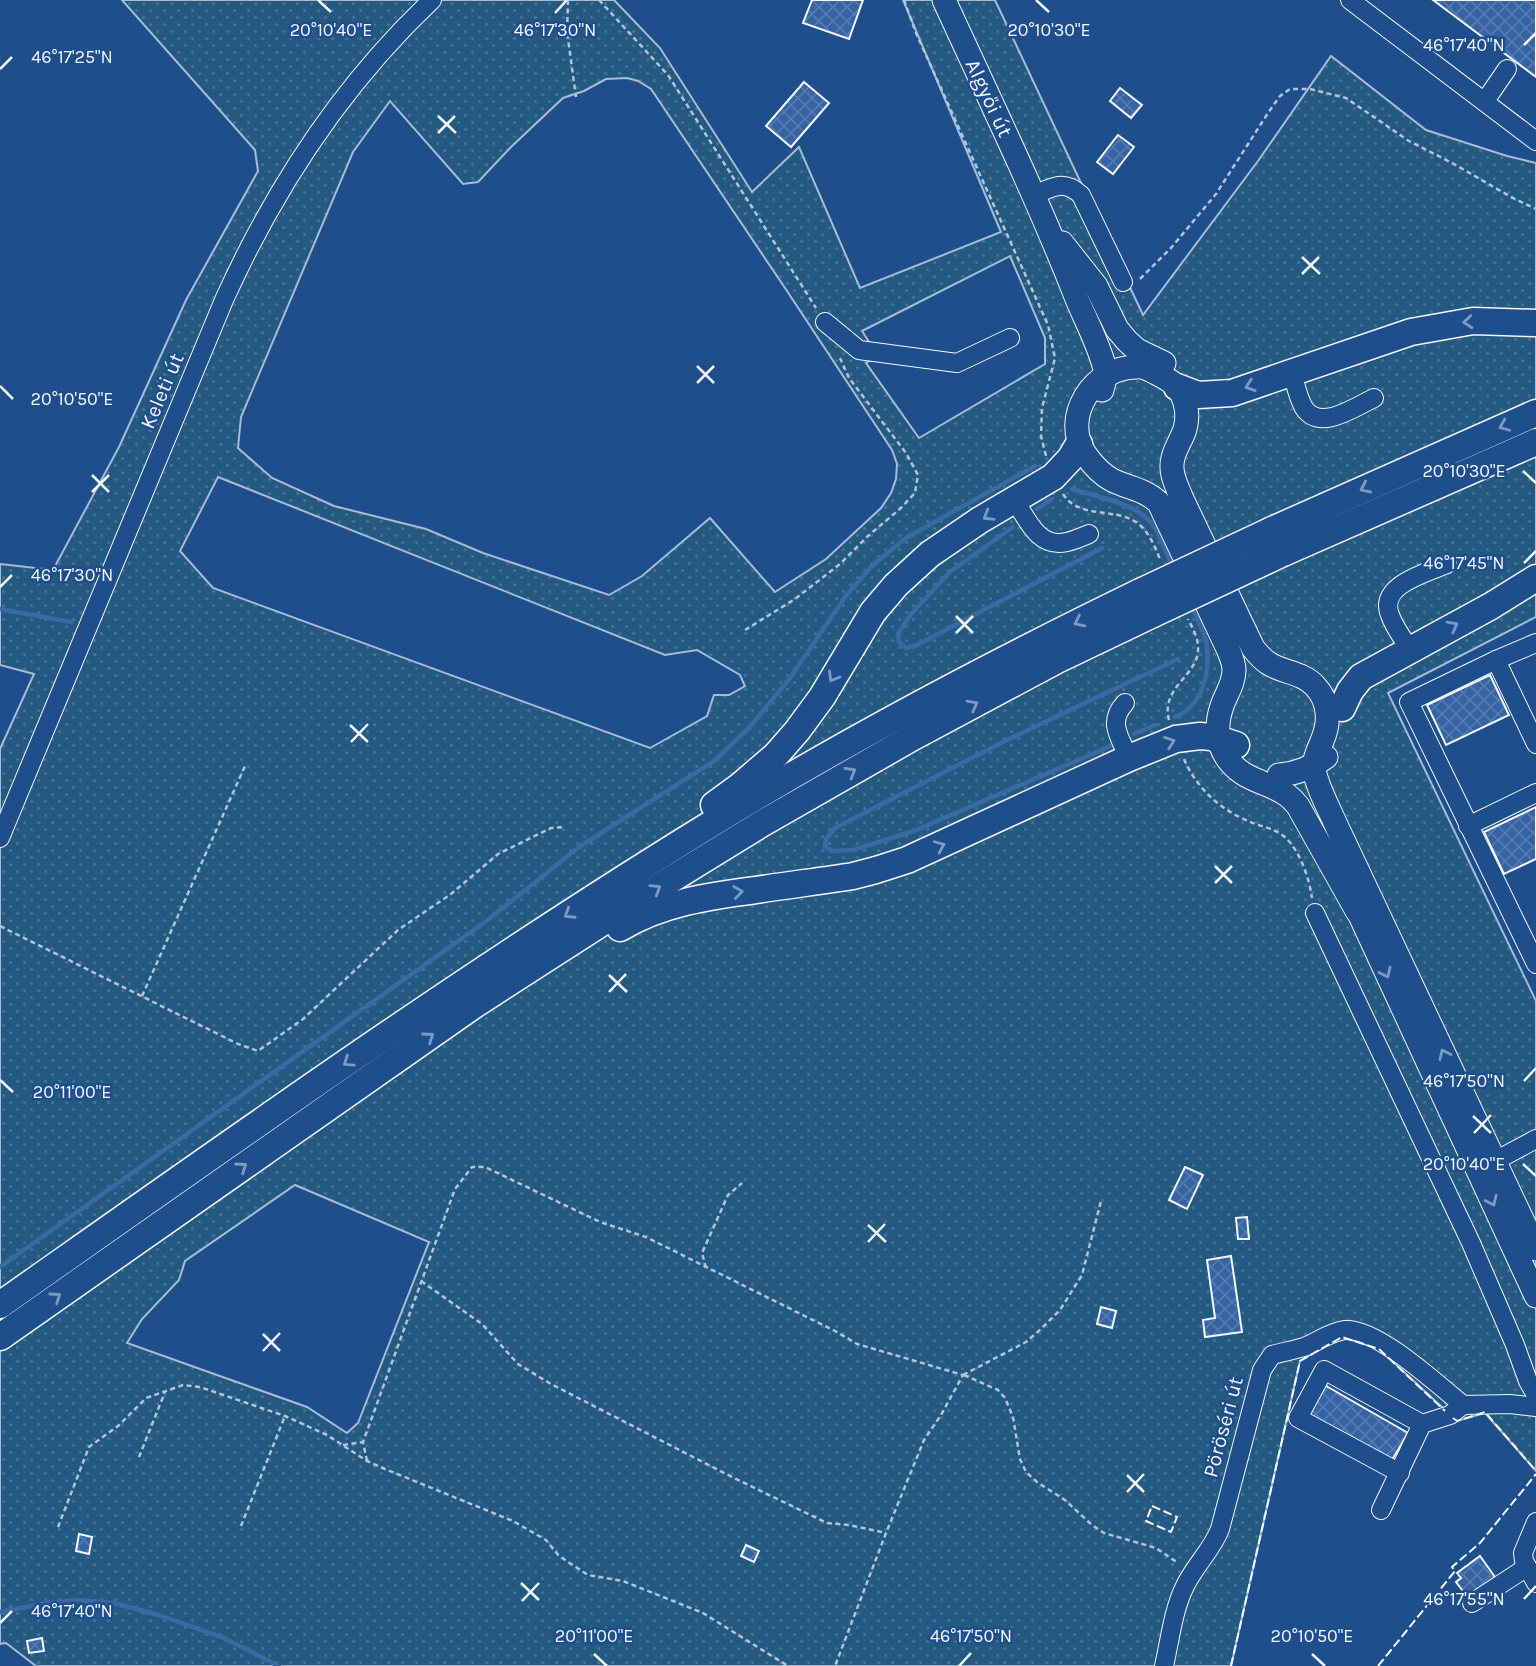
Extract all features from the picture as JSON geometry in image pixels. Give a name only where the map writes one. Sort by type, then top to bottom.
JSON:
[{"type":"highway","points":[[1187,391],[1232,393],[1411,332],[1436,327],[1473,321],[1536,323]]},
{"type":"highway","points":[[0,1305],[453,989],[731,811],[897,716],[1018,652],[1146,603],[1536,413]]},
{"type":"highway","points":[[1278,541],[1536,442]]},
{"type":"highway","points":[[626,877],[776,755],[803,723],[873,612],[896,585],[930,554],[980,520],[1053,477],[1070,459],[1079,444]]},
{"type":"highway","points":[[1342,708],[1349,691],[1361,677],[1491,606],[1536,578]]},
{"type":"highway","points":[[0,1337],[474,1005],[626,907],[761,824],[925,730],[1057,660],[1146,603]]},
{"type":"highway","points":[[474,1005],[533,979],[629,922],[672,905],[877,870],[951,841],[1129,758],[1176,739],[1200,736],[1227,742]]},
{"type":"main road","name":"Algyői út","points":[[944,0],[1047,224]]},
{"type":"main road","points":[[1047,224],[1096,286],[1127,341],[1137,351],[1176,369],[1190,382],[1187,391],[1186,427],[1173,458],[1172,474],[1253,648],[1267,663],[1308,680],[1325,704],[1328,721],[1315,776],[1337,827],[1365,907],[1536,1296]]},
{"type":"main road","points":[[1047,224],[1087,291],[1112,342],[1135,366]]},
{"type":"main road","points":[[1047,224],[1068,302],[1094,374],[1100,380],[1102,392],[1089,424],[1098,451],[1119,467],[1158,483],[1165,492],[1244,661],[1246,686],[1234,714],[1225,755],[1238,770],[1252,780],[1280,783],[1289,775],[1320,761],[1333,747],[1339,733],[1342,708],[1334,687],[1318,670],[1268,646],[1248,615],[1193,499],[1186,475],[1186,464],[1201,415],[1187,391],[1144,368],[1135,366],[1123,369],[1100,380],[1080,404],[1077,434],[1079,444],[1095,467],[1111,480],[1152,496],[1168,519],[1234,667],[1230,690],[1218,722],[1227,742]]},
{"type":"main road","points":[[1280,783],[1365,907],[1495,1161],[1536,1249]]},
{"type":"street","name":"Keleti út","points":[[0,838],[224,300],[260,225],[329,116],[387,46],[432,0]]},
{"type":"street","points":[[1350,0],[1536,141]]},
{"type":"street","points":[[1485,101],[1507,69]]},
{"type":"street","points":[[1034,195],[1056,186],[1074,188],[1081,195],[1123,282]]},
{"type":"street","points":[[825,322],[859,350],[957,363],[1010,338]]},
{"type":"street","points":[[1292,372],[1303,406],[1315,417],[1329,418],[1374,398]]},
{"type":"street","points":[[1014,500],[1033,529],[1049,542],[1068,542],[1088,534]]},
{"type":"street","points":[[1409,649],[1390,616],[1390,595],[1402,584],[1447,564]]},
{"type":"street","points":[[1536,643],[1409,702],[1536,964]]},
{"type":"street","points":[[1496,660],[1536,744]]},
{"type":"street","points":[[1125,704],[1116,714],[1115,727],[1129,758]]},
{"type":"street","points":[[1468,826],[1536,793]]},
{"type":"street","points":[[1315,913],[1471,1243],[1536,1395]]},
{"type":"street","points":[[1495,1161],[1533,1147]]},
{"type":"street","name":"Pöröséri út","points":[[1164,1666],[1179,1601],[1191,1574],[1216,1538],[1262,1370],[1272,1355],[1304,1347],[1338,1331],[1359,1332],[1374,1338],[1413,1364],[1463,1405]]},
{"type":"street","points":[[1400,1473],[1298,1418],[1324,1370],[1422,1424],[1450,1415],[1463,1405],[1536,1407]]},
{"type":"street","points":[[1381,1510],[1422,1424]]},
{"type":"street","points":[[1472,1603],[1532,1575],[1524,1561],[1523,1553],[1536,1522]]},
{"type":"path","points":[[568,0],[567,32],[576,97]]},
{"type":"path","points":[[598,0],[668,75],[825,322]]},
{"type":"path","points":[[1123,282],[1132,286],[1171,248],[1216,194],[1280,96],[1290,89],[1310,89],[1346,98],[1409,141],[1511,198],[1536,209]]},
{"type":"path","points":[[745,630],[795,599],[840,564],[915,493],[918,475],[906,453],[849,378],[839,355]]},
{"type":"path","points":[[142,996],[245,766]]},
{"type":"path","points":[[0,926],[238,1044],[258,1051],[303,1019],[397,930],[451,894],[498,854],[551,828],[564,827]]},
{"type":"path","points":[[367,1461],[363,1441],[455,1189],[472,1167],[485,1167],[600,1222],[646,1237],[857,1344],[963,1375],[998,1390],[1005,1398],[1013,1418],[1020,1459],[1026,1472],[1104,1533],[1156,1548],[1173,1558],[1191,1574]]},
{"type":"path","points":[[706,1268],[702,1253],[728,1195],[742,1183]]},
{"type":"path","points":[[835,1666],[924,1440],[963,1375],[1026,1342],[1060,1310],[1082,1275],[1101,1201]]},
{"type":"path","points":[[421,1281],[482,1324],[518,1364],[551,1384],[827,1523],[886,1533]]},
{"type":"path","points":[[58,1527],[89,1447],[118,1426],[146,1398],[183,1385],[200,1387],[285,1416],[327,1436],[367,1461],[513,1521],[546,1540],[559,1556],[588,1575],[624,1581],[703,1613],[788,1666]]},
{"type":"path","points":[[139,1457],[166,1390]]},
{"type":"path","points":[[241,1526],[285,1416]]},
{"type":"path","points":[[343,1446],[363,1441]]},
{"type":"shaded area","points":[[122,0],[614,0],[660,48],[752,192],[799,147],[860,288],[1001,232],[903,0],[995,0],[1143,315],[1258,161],[1331,56],[1426,130],[1536,163],[1536,617],[1388,693],[1536,1001],[1536,1471],[1485,1413],[1457,1421],[1379,1349],[1342,1337],[1300,1361],[1231,1666],[36,1666],[6,1643],[0,1644],[0,749],[34,674],[0,665],[0,564],[53,570],[119,447],[186,300],[258,171],[255,150]],"holes":[[[627,78],[651,89],[892,450],[897,464],[891,493],[881,508],[826,559],[775,592],[710,518],[642,576],[609,595],[483,553],[426,529],[334,506],[272,478],[238,448],[241,417],[353,152],[390,101],[463,184],[478,182],[563,98],[606,79]],[[1010,256],[1045,338],[1045,364],[919,438],[866,363],[878,356],[862,331]],[[218,477],[665,655],[697,650],[740,675],[745,686],[729,695],[714,695],[707,716],[650,748],[213,588],[180,551]],[[295,1185],[429,1242],[358,1423],[347,1433],[307,1407],[127,1343],[142,1319],[179,1280],[185,1261]]]},
{"type":"building","points":[[812,0],[863,0],[849,39],[803,23]]},
{"type":"building","points":[[1433,0],[1536,0],[1536,77]]},
{"type":"building","points":[[804,82],[829,103],[791,147],[766,126]]},
{"type":"building","points":[[1120,88],[1142,105],[1131,118],[1110,101]]},
{"type":"building","points":[[1118,135],[1134,147],[1113,174],[1097,162]]},
{"type":"building","points":[[1490,675],[1509,715],[1446,745],[1427,705]]},
{"type":"building","points":[[1536,807],[1536,859],[1504,874],[1484,832]]},
{"type":"building","points":[[1185,1167],[1203,1175],[1187,1209],[1169,1200]]},
{"type":"building","points":[[1247,1217],[1249,1239],[1238,1239],[1236,1218]]},
{"type":"building","points":[[1231,1256],[1242,1332],[1205,1337],[1203,1320],[1215,1318],[1207,1260]]},
{"type":"building","points":[[1101,1307],[1116,1311],[1112,1328],[1097,1324]]},
{"type":"building","points":[[1321,1383],[1408,1433],[1392,1460],[1304,1413]]},
{"type":"building","points":[[79,1534],[92,1537],[89,1554],[76,1551]]},
{"type":"building","points":[[746,1545],[759,1551],[754,1562],[741,1556]]},
{"type":"building","points":[[1480,1556],[1495,1577],[1468,1598],[1456,1582],[1461,1578],[1457,1573]]},
{"type":"building","points":[[42,1638],[44,1651],[29,1653],[27,1641]]},
{"type":"waterway","points":[[0,1267],[489,919],[579,847],[714,761],[749,728],[790,678],[845,597],[873,565],[906,538],[1035,466]]},
{"type":"waterway","points":[[1072,489],[1118,503],[1140,513],[1156,530],[1172,566]]},
{"type":"waterway","points":[[1037,509],[1052,499]]},
{"type":"waterway","points":[[1013,527],[951,571],[911,614],[898,634],[899,642],[906,648],[917,645],[1102,548]]},
{"type":"waterway","points":[[1175,717],[1184,712],[1198,697],[1207,668],[1206,642],[1191,605]]},
{"type":"waterway","points":[[0,609],[71,622]]},
{"type":"waterway","points":[[1113,745],[914,831],[853,850],[832,851],[825,847],[826,839],[835,828],[1007,740],[1178,659]]},
{"type":"waterway","points":[[1134,734],[1155,725]]},
{"type":"waterway","points":[[0,1612],[78,1600],[113,1603],[159,1615],[224,1638],[279,1666]]},
{"type":"fence","points":[[1231,1666],[1300,1361],[1342,1337],[1379,1349],[1445,1411]]},
{"type":"fence","points":[[1453,1418],[1457,1421],[1485,1412],[1536,1471]]},
{"type":"fence","points":[[1378,1666],[1455,1571],[1452,1567],[1480,1543],[1536,1474]]},
{"type":"fence","points":[[1152,1506],[1177,1517],[1171,1532],[1146,1521],[1152,1506]]}]
